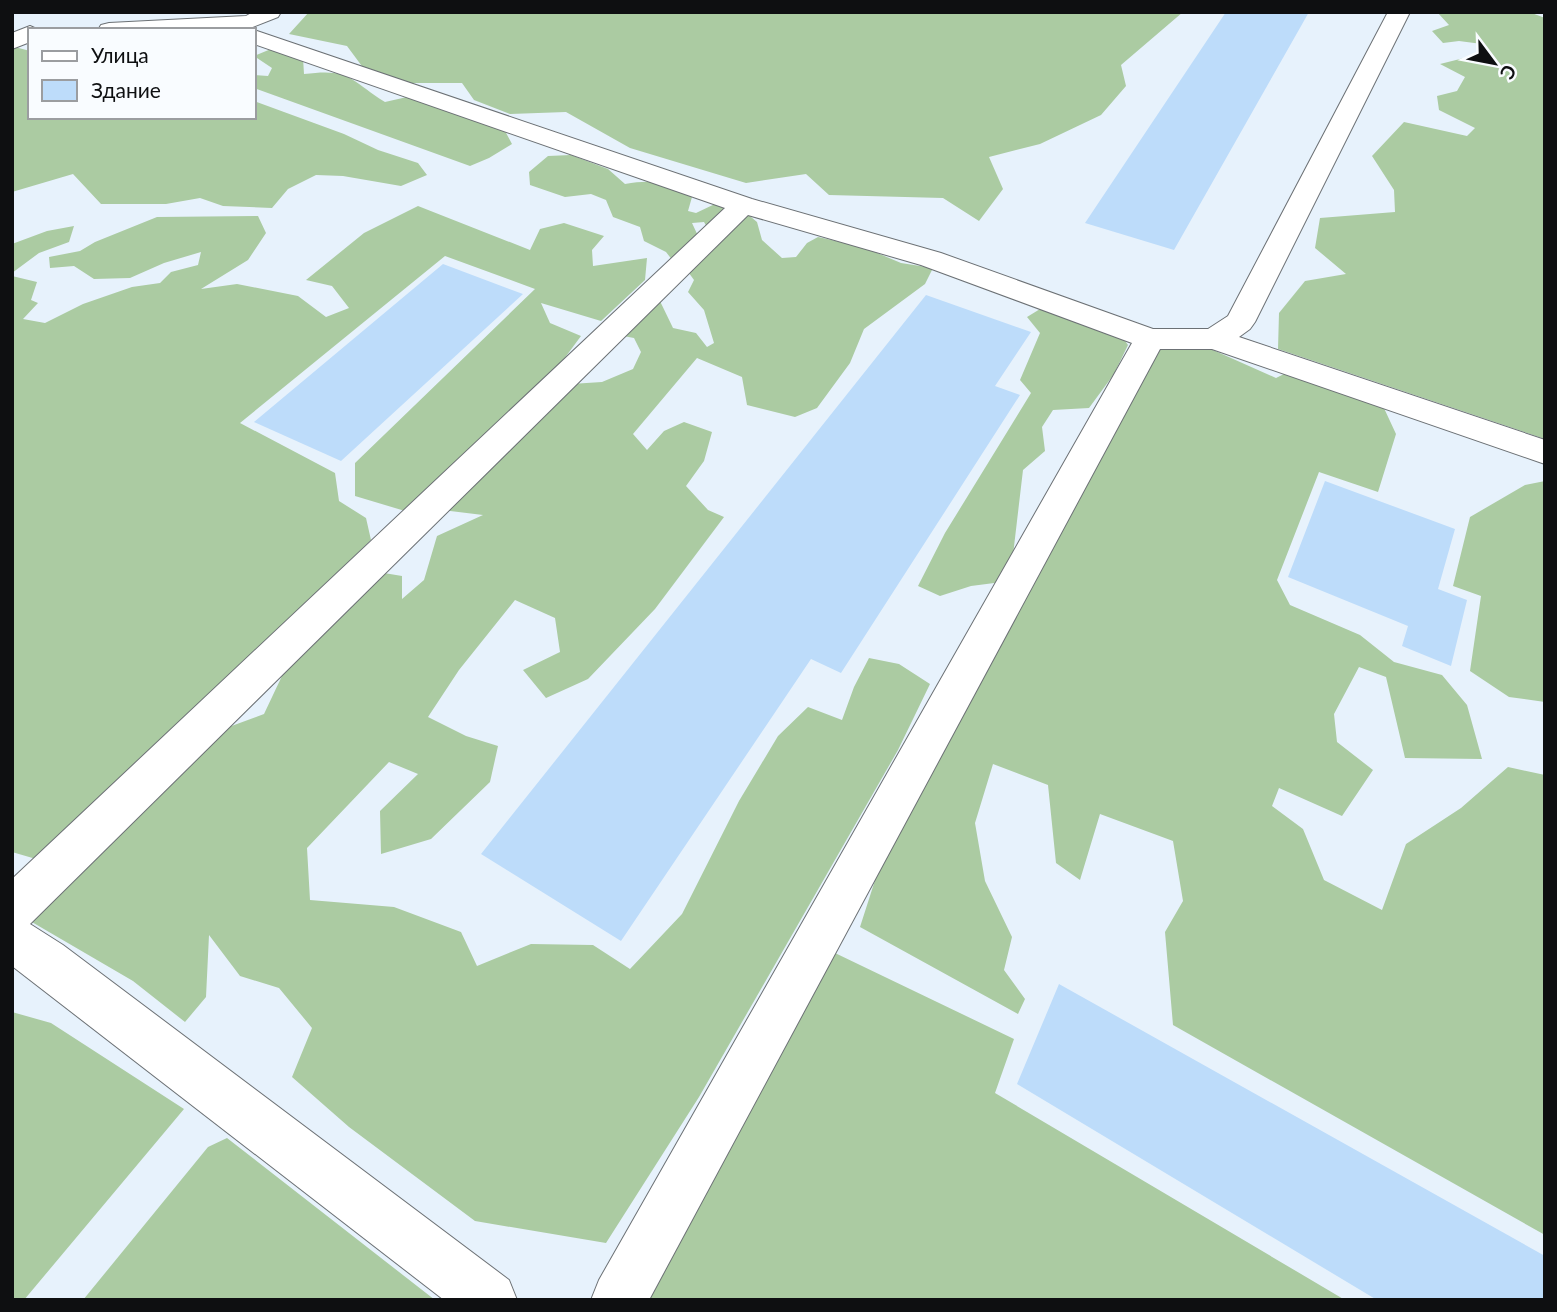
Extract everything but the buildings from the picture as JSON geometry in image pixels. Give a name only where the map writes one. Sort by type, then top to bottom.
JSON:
[{"type":"lane","points":[[142,28],[250,22],[270,12]]},
{"type":"lane","points":[[1213,339],[1240,322],[1399,12]]},
{"type":"lane","points":[[209,24],[225,28]]},
{"type":"lane","points":[[12,41],[28,33]]},
{"type":"lane","points":[[256,38],[743,205],[931,259],[1150,339],[1213,339],[1545,452]]},
{"type":"lane","points":[[12,910],[743,205]]},
{"type":"lane","points":[[619,1300],[1150,339]]},
{"type":"lane","points":[[12,939],[47,961],[489,1300]]},
{"type":"shaded area","points":[[12,12],[1545,12],[1545,1300],[12,1300]]},
{"type":"green space","points":[[309,12],[1183,12],[1121,65],[1126,86],[1101,115],[1040,144],[989,157],[1003,189],[979,221],[943,198],[829,195],[806,174],[746,183],[630,148],[566,112],[510,114],[474,100],[462,83],[410,83],[367,73],[347,46],[289,34]]},
{"type":"green space","points":[[1437,12],[1529,12],[1545,18],[1545,439],[1278,349],[1279,313],[1305,281],[1346,274],[1315,248],[1320,218],[1395,212],[1394,190],[1372,156],[1404,122],[1467,136],[1475,128],[1439,110],[1437,96],[1457,91],[1465,77],[1440,64],[1476,55],[1482,44],[1459,41],[1443,43],[1432,31],[1449,25]]},
{"type":"green space","points":[[12,48],[28,50],[28,119],[256,119],[256,102],[418,163],[427,175],[401,186],[343,176],[316,175],[288,189],[272,208],[223,206],[200,198],[166,204],[101,204],[73,174],[12,192]]},
{"type":"green space","points":[[271,49],[303,58],[304,74],[340,74],[356,81],[385,102],[407,97],[505,131],[512,144],[470,166],[256,89],[256,75],[268,76],[272,68],[256,55]]},
{"type":"green space","points":[[571,155],[608,169],[625,184],[652,182],[675,188],[692,197],[688,211],[696,213],[717,203],[728,210],[708,229],[704,222],[692,223],[699,238],[673,261],[666,252],[644,241],[640,227],[613,217],[606,200],[591,194],[565,197],[530,185],[529,172],[548,156]]},
{"type":"green space","points":[[418,206],[530,250],[540,229],[564,223],[604,236],[592,250],[593,266],[647,258],[645,280],[601,321],[541,303],[550,323],[581,336],[561,363],[405,511],[355,496],[355,463],[535,289],[445,256],[240,423],[335,473],[339,501],[366,518],[371,540],[193,713],[36,859],[12,852],[12,276],[37,282],[31,300],[38,303],[23,319],[45,323],[83,304],[132,287],[160,283],[171,272],[198,265],[201,252],[164,263],[130,278],[94,279],[74,266],[50,268],[49,257],[80,251],[95,242],[157,217],[258,216],[266,233],[248,260],[201,289],[237,284],[298,296],[326,317],[349,308],[332,286],[306,280],[364,233]]},
{"type":"green space","points":[[745,212],[757,222],[762,240],[782,258],[796,257],[807,243],[818,237],[863,247],[901,263],[933,268],[925,284],[864,329],[850,363],[817,408],[795,417],[747,405],[742,377],[697,358],[633,434],[647,450],[664,431],[684,422],[712,432],[704,461],[686,486],[708,510],[724,517],[655,609],[588,679],[546,698],[523,670],[560,652],[555,618],[515,600],[459,670],[428,717],[466,736],[498,746],[490,782],[431,839],[381,854],[380,811],[418,774],[389,762],[307,848],[310,900],[394,907],[461,932],[477,966],[531,944],[593,945],[630,969],[682,914],[739,801],[778,736],[808,707],[842,720],[854,687],[869,658],[899,664],[930,684],[898,750],[699,1097],[606,1243],[475,1221],[349,1127],[292,1077],[312,1028],[279,988],[240,976],[209,935],[206,997],[185,1022],[133,981],[25,918],[218,731],[264,714],[290,659],[378,572],[402,576],[402,599],[424,580],[437,536],[483,515],[442,510],[571,384],[602,382],[633,369],[641,352],[634,338],[618,335],[658,297],[673,328],[696,333],[707,347],[714,343],[704,310],[688,292],[694,280],[686,269]]},
{"type":"green space","points":[[74,226],[69,242],[39,253],[12,273],[12,244],[47,231]]},
{"type":"green space","points":[[1045,306],[1120,334],[1128,345],[1114,374],[1089,408],[1053,410],[1042,427],[1045,451],[1023,470],[1013,555],[1002,582],[971,586],[940,596],[918,586],[945,533],[1031,393],[1020,380],[1040,333],[1027,317]]},
{"type":"green space","points":[[1157,349],[1213,350],[1276,378],[1288,372],[1383,406],[1396,434],[1378,492],[1319,472],[1277,580],[1290,605],[1360,635],[1394,662],[1442,675],[1467,705],[1482,759],[1405,758],[1386,677],[1359,667],[1334,714],[1337,742],[1373,770],[1342,816],[1279,788],[1272,806],[1303,829],[1324,880],[1382,910],[1406,844],[1461,808],[1508,767],[1545,775],[1545,1235],[1173,1025],[1165,932],[1183,901],[1173,841],[1100,814],[1080,880],[1056,863],[1048,785],[993,764],[975,823],[985,881],[1012,937],[1004,970],[1025,999],[1018,1014],[860,927],[887,843]]},
{"type":"green space","points":[[1545,481],[1545,702],[1509,697],[1470,671],[1481,596],[1453,586],[1470,517],[1525,485]]},
{"type":"green space","points":[[835,953],[1014,1039],[995,1093],[1345,1300],[649,1300]]},
{"type":"green space","points":[[12,1012],[51,1023],[184,1109],[24,1300],[12,1300]]},
{"type":"green space","points":[[227,1138],[435,1300],[83,1300],[208,1147]]}]
